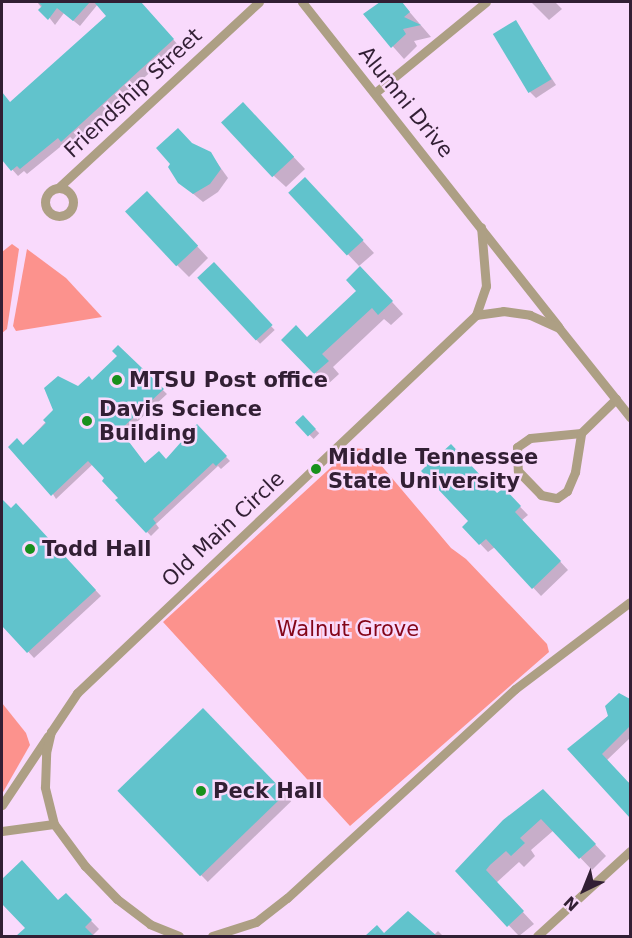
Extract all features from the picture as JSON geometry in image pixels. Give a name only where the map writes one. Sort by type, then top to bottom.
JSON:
[{"type":"street","name":"Friendship Street","points":[[58,188],[259,2]]},
{"type":"street","name":"Alumni Drive","points":[[302,2],[481,225],[559,328]]},
{"type":"street","points":[[376,93],[486,2]]},
{"type":"street","points":[[481,225],[486,286],[476,315],[502,311],[530,315],[559,328],[630,417]]},
{"type":"street","name":"Old Main Circle","points":[[179,936],[150,924],[117,899],[85,866],[54,824],[44,771],[51,732],[77,693],[476,315]]},
{"type":"street","points":[[581,433],[530,438],[517,447],[519,471],[541,495],[557,498],[567,491],[575,472],[581,433],[616,399]]},
{"type":"street","points":[[212,936],[256,922],[287,898],[515,689],[630,602]]},
{"type":"street","points":[[2,805],[51,732]]},
{"type":"street","points":[[2,831],[54,824]]},
{"type":"street","points":[[537,936],[630,851]]},
{"type":"green space","points":[[12,244],[19,249],[7,329],[2,333],[2,252]]},
{"type":"green space","points":[[27,249],[66,278],[102,317],[16,331],[13,326]]},
{"type":"green space","name":"Walnut Grove","points":[[352,448],[364,449],[375,458],[451,548],[466,559],[547,644],[549,652],[350,826],[163,622]]},
{"type":"green space","points":[[2,703],[26,733],[30,745],[2,794]]},
{"type":"building","points":[[38,2],[90,2],[73,21],[57,8],[48,20],[38,10],[42,6]]},
{"type":"building","points":[[94,2],[141,2],[174,39],[61,142],[58,138],[20,169],[17,166],[11,171],[2,160],[2,92],[10,102],[106,16]]},
{"type":"building","points":[[380,2],[402,2],[410,12],[404,17],[421,25],[403,29],[406,34],[391,48],[363,14]]},
{"type":"building","points":[[516,20],[552,79],[528,93],[493,34]]},
{"type":"building","points":[[243,102],[294,157],[272,177],[221,122]]},
{"type":"building","points":[[178,128],[192,143],[211,152],[221,169],[210,184],[193,194],[178,183],[168,167],[170,164],[156,148]]},
{"type":"building","points":[[305,177],[364,240],[347,256],[288,193]]},
{"type":"building","points":[[147,191],[198,246],[176,266],[125,211]]},
{"type":"building","points":[[214,262],[273,325],[256,341],[197,278]]},
{"type":"building","points":[[360,266],[393,301],[378,315],[372,308],[322,354],[329,361],[314,374],[281,340],[296,325],[307,337],[356,291],[346,280]]},
{"type":"building","name":"Davis Science Building","points":[[118,345],[164,389],[120,430],[145,463],[159,451],[166,459],[197,424],[227,456],[216,466],[213,463],[153,519],[156,523],[146,533],[115,500],[118,498],[88,461],[51,496],[8,447],[17,438],[23,445],[46,423],[43,420],[53,410],[44,388],[58,376],[78,386],[89,376],[92,380],[117,356],[112,351]]},
{"type":"building","points":[[303,415],[316,429],[308,436],[295,423]]},
{"type":"building","points":[[451,444],[497,493],[504,488],[521,506],[515,512],[561,561],[532,589],[486,539],[479,545],[462,527],[468,521],[421,471],[427,465],[423,462],[436,450],[440,454]]},
{"type":"building","name":"Todd Hall","points":[[2,499],[11,508],[16,503],[96,590],[27,653],[2,626]]},
{"type":"building","points":[[619,693],[630,699],[630,726],[602,754],[630,784],[630,818],[567,749],[608,716],[605,706]]},
{"type":"building","name":"Peck Hall","points":[[203,708],[286,794],[200,876],[117,791]]},
{"type":"building","points":[[543,789],[596,844],[579,859],[541,819],[520,838],[525,843],[511,856],[506,851],[490,865],[486,870],[524,911],[507,927],[455,871],[503,820]]},
{"type":"building","points":[[22,860],[58,900],[66,893],[92,920],[85,927],[94,936],[16,936],[25,928],[2,904],[2,879]]},
{"type":"building","points":[[408,911],[437,936],[365,936],[377,925],[384,933]]},
{"type":"place","name":"MTSU Post office","points":[[117,380]]},
{"type":"place","name":"Davis Science Building","points":[[87,421]]},
{"type":"place","name":"Middle Tennessee State University","points":[[316,469]]},
{"type":"place","name":"Todd Hall","points":[[30,549]]},
{"type":"place","name":"Peck Hall","points":[[201,791]]}]
